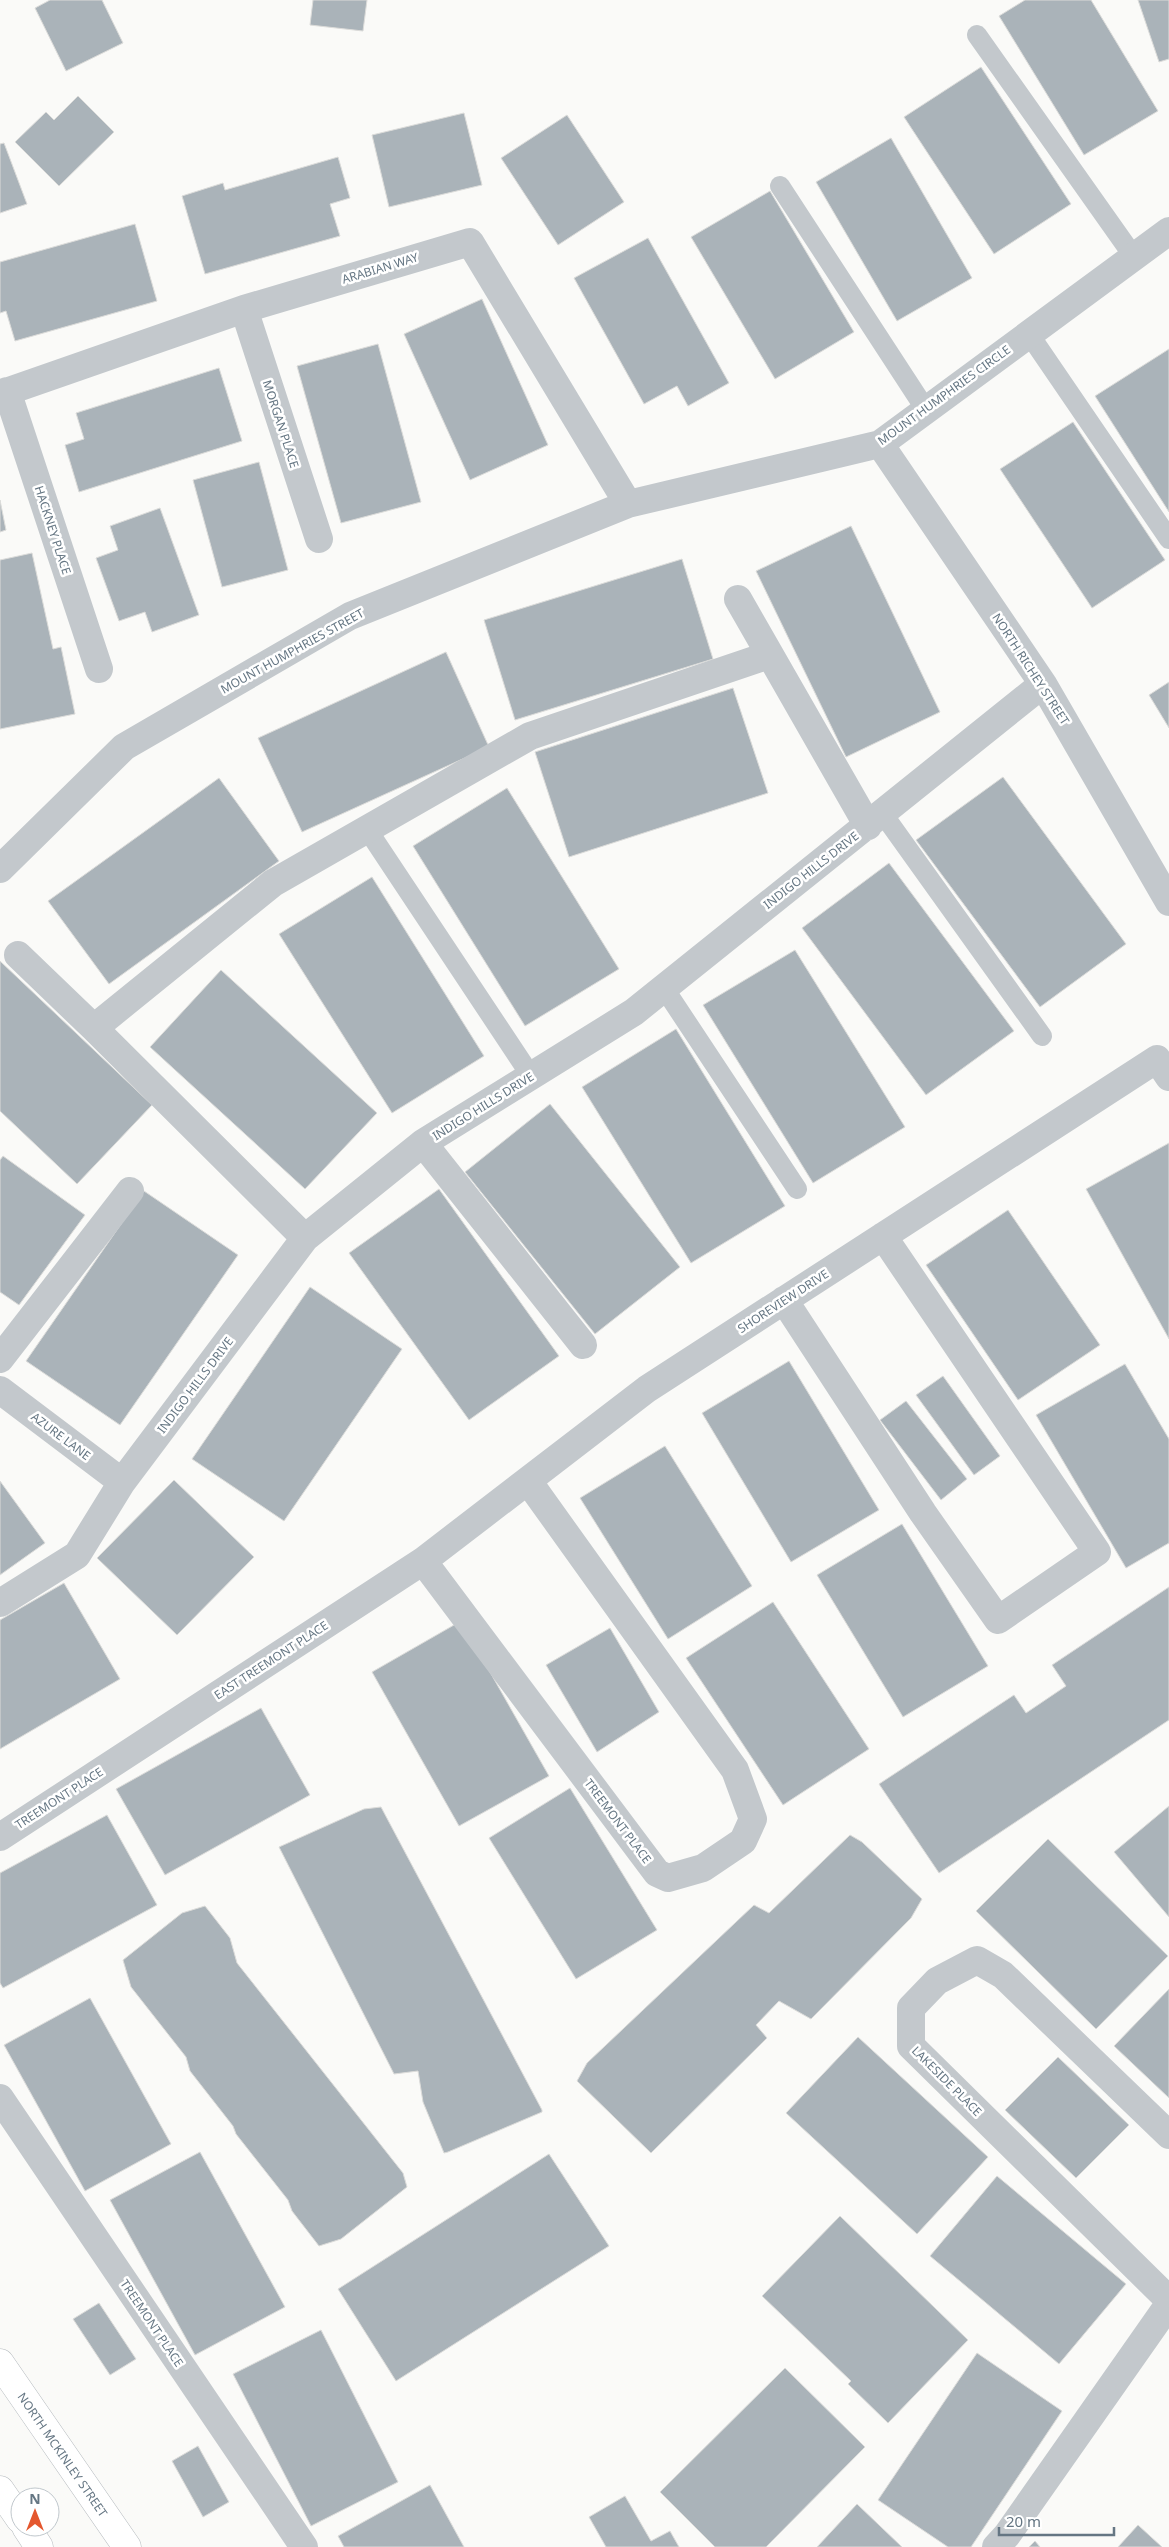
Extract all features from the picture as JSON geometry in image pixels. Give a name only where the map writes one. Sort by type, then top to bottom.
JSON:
[{"type":"main road","name":"NORTH MCKINLEY STREET","points":[[0,2363],[127,2547]]},
{"type":"main road","points":[[0,2490],[10,2504]]},
{"type":"street","name":"MOUNT HUMPHRIES CIRCLE","points":[[628,504],[880,444],[1169,231]]},
{"type":"street","name":"ARABIAN WAY","points":[[4,393],[244,309],[470,242],[628,504]]},
{"type":"street","name":"MORGAN PLACE","points":[[244,309],[319,538]]},
{"type":"street","name":"HACKNEY PLACE","points":[[4,393],[98,669]]},
{"type":"street","name":"NORTH RICHEY STREET","points":[[880,444],[1043,684],[1169,902]]},
{"type":"street","name":"MOUNT HUMPHRIES STREET","points":[[0,869],[124,747],[350,616],[628,504]]},
{"type":"street","points":[[738,599],[769,655],[875,820]]},
{"type":"street","points":[[94,1028],[273,883],[530,736],[769,655]]},
{"type":"street","name":"INDIGO HILLS DRIVE","points":[[0,1603],[77,1555],[122,1482],[305,1238],[423,1143],[634,1012],[1043,684]]},
{"type":"street","points":[[18,955],[305,1238]]},
{"type":"street","name":"SHOREVIEW DRIVE","points":[[423,1561],[647,1389],[882,1236],[1163,1068]]},
{"type":"street","points":[[423,1143],[583,1346]]},
{"type":"street","points":[[0,1359],[130,1191]]},
{"type":"street","points":[[784,1300],[923,1513],[998,1620],[1097,1552],[882,1236]]},
{"type":"street","name":"AZURE LANE","points":[[0,1390],[122,1482]]},
{"type":"street","name":"TREEMONT PLACE","points":[[423,1561],[657,1873],[668,1878],[703,1868],[743,1841],[754,1819],[736,1770],[528,1481]]},
{"type":"street","name":"EAST TREEMONT PLACE","points":[[118,1759],[423,1561]]},
{"type":"street","name":"TREEMONT PLACE","points":[[0,1837],[118,1759]]},
{"type":"street","name":"LAKESIDE PLACE","points":[[1169,2135],[1003,1975],[977,1960],[937,1981],[911,2008],[911,2046],[1169,2300]]},
{"type":"street","name":"TREEMONT PLACE","points":[[0,2098],[304,2547]]},
{"type":"street","points":[[996,2547],[1013,2527],[1169,2304]]},
{"type":"lane","points":[[977,35],[1134,257]]},
{"type":"lane","points":[[780,186],[926,410]]},
{"type":"lane","points":[[1028,334],[1169,539]]},
{"type":"lane","points":[[875,820],[1042,1036]]},
{"type":"lane","points":[[367,829],[531,1076]]},
{"type":"lane","points":[[664,988],[797,1189]]},
{"type":"building","points":[[50,0],[102,0],[123,43],[66,71],[35,8]]},
{"type":"building","points":[[313,0],[367,0],[363,31],[310,25]]},
{"type":"building","points":[[1025,0],[1091,0],[1158,111],[1084,155],[999,16]]},
{"type":"building","points":[[1138,0],[1169,0],[1169,59],[1159,62]]},
{"type":"building","points":[[981,67],[1071,204],[994,254],[904,117]]},
{"type":"building","points":[[78,96],[114,132],[59,186],[15,142],[46,112],[54,120]]},
{"type":"building","points":[[464,113],[482,185],[389,207],[372,135]]},
{"type":"building","points":[[567,115],[624,202],[558,245],[501,158]]},
{"type":"building","points":[[891,138],[972,278],[897,321],[816,182]]},
{"type":"building","points":[[4,143],[27,204],[0,213],[0,144]]},
{"type":"building","points":[[338,157],[350,198],[330,204],[340,236],[205,274],[182,196],[223,183],[225,190]]},
{"type":"building","points":[[770,191],[854,332],[775,379],[691,237]]},
{"type":"building","points":[[135,224],[157,301],[15,341],[6,311],[0,313],[0,262]]},
{"type":"building","points":[[648,238],[729,383],[688,406],[677,386],[644,404],[574,278]]},
{"type":"building","points":[[482,299],[548,445],[470,480],[404,334]]},
{"type":"building","points":[[378,344],[421,502],[341,523],[297,366]]},
{"type":"building","points":[[1169,349],[1169,512],[1095,396]]},
{"type":"building","points":[[219,368],[242,441],[79,492],[65,445],[84,439],[76,413]]},
{"type":"building","points":[[1073,422],[1165,560],[1092,608],[1000,469]]},
{"type":"building","points":[[259,462],[288,570],[222,587],[193,480]]},
{"type":"building","points":[[0,500],[6,530],[0,532]]},
{"type":"building","points":[[160,508],[199,615],[152,632],[145,612],[119,621],[96,558],[118,550],[110,526]]},
{"type":"building","points":[[851,526],[940,712],[846,757],[756,571]]},
{"type":"building","points":[[32,553],[53,649],[61,647],[75,714],[0,729],[0,560]]},
{"type":"building","points":[[682,559],[713,659],[515,720],[484,620]]},
{"type":"building","points":[[446,652],[489,747],[302,832],[258,738]]},
{"type":"building","points":[[1169,682],[1169,728],[1149,695]]},
{"type":"building","points":[[733,688],[768,793],[569,857],[535,752]]},
{"type":"building","points":[[1003,777],[1126,944],[1040,1007],[916,840]]},
{"type":"building","points":[[219,778],[279,861],[109,984],[48,901]]},
{"type":"building","points":[[507,788],[619,969],[525,1026],[413,846]]},
{"type":"building","points":[[889,863],[1014,1031],[926,1095],[802,928]]},
{"type":"building","points":[[372,877],[484,1056],[392,1113],[279,934]]},
{"type":"building","points":[[795,950],[905,1127],[813,1183],[703,1005]]},
{"type":"building","points":[[0,961],[152,1105],[77,1184],[0,1111]]},
{"type":"building","points":[[221,970],[377,1113],[305,1189],[150,1047]]},
{"type":"building","points":[[676,1029],[785,1206],[691,1263],[582,1087]]},
{"type":"building","points":[[550,1104],[680,1267],[595,1334],[465,1172]]},
{"type":"building","points":[[1169,1143],[1169,1339],[1086,1189]]},
{"type":"building","points":[[3,1156],[85,1215],[19,1305],[0,1292],[0,1160]]},
{"type":"building","points":[[439,1189],[559,1356],[469,1420],[349,1253]]},
{"type":"building","points":[[144,1191],[238,1255],[120,1425],[26,1361]]},
{"type":"building","points":[[1008,1210],[1100,1345],[1018,1400],[926,1265]]},
{"type":"building","points":[[310,1287],[402,1349],[284,1521],[192,1459]]},
{"type":"building","points":[[789,1361],[879,1510],[791,1562],[702,1413]]},
{"type":"building","points":[[1125,1364],[1169,1439],[1169,1543],[1126,1568],[1036,1415]]},
{"type":"building","points":[[943,1376],[1000,1456],[974,1475],[916,1395]]},
{"type":"building","points":[[906,1401],[967,1479],[941,1500],[880,1420]]},
{"type":"building","points":[[665,1446],[752,1586],[668,1639],[580,1498]]},
{"type":"building","points":[[174,1480],[254,1557],[177,1635],[97,1558]]},
{"type":"building","points":[[0,1481],[45,1543],[0,1575]]},
{"type":"building","points":[[902,1524],[988,1666],[903,1717],[817,1575]]},
{"type":"building","points":[[64,1583],[120,1679],[0,1749],[0,1620]]},
{"type":"building","points":[[1169,1587],[1169,1720],[939,1873],[879,1784],[1014,1695],[1026,1713],[1066,1686],[1052,1665]]},
{"type":"building","points":[[773,1602],[869,1749],[783,1805],[686,1658]]},
{"type":"building","points":[[461,1621],[549,1776],[459,1826],[372,1672]]},
{"type":"building","points":[[610,1628],[659,1712],[597,1752],[546,1665]]},
{"type":"building","points":[[261,1708],[310,1795],[165,1875],[116,1789]]},
{"type":"building","points":[[570,1788],[657,1930],[576,1979],[489,1838]]},
{"type":"building","points":[[1169,1806],[1169,1917],[1114,1852]]},
{"type":"building","points":[[381,1807],[542,2110],[542,2112],[444,2153],[423,2102],[418,2071],[394,2074],[279,1847],[364,1809]]},
{"type":"building","points":[[107,1815],[157,1905],[3,1988],[0,1983],[0,1873]]},
{"type":"building","points":[[850,1835],[862,1842],[922,1899],[911,1918],[811,2019],[779,2001],[756,2025],[767,2038],[651,2153],[577,2081],[587,2063],[754,1905],[769,1913]]},
{"type":"building","points":[[1048,1839],[1168,1956],[1096,2029],[976,1911]]},
{"type":"building","points":[[205,1906],[230,1938],[237,1963],[403,2173],[407,2187],[341,2239],[319,2246],[292,2211],[288,2200],[190,2071],[186,2057],[131,1987],[123,1960],[182,1913]]},
{"type":"building","points":[[1169,1989],[1169,2098],[1114,2046]]},
{"type":"building","points":[[90,1998],[171,2144],[85,2191],[4,2045]]},
{"type":"building","points":[[858,2037],[988,2157],[917,2234],[786,2113]]},
{"type":"building","points":[[1058,2057],[1129,2125],[1076,2178],[1005,2110]]},
{"type":"building","points":[[200,2152],[285,2307],[195,2355],[110,2200]]},
{"type":"building","points":[[549,2154],[609,2246],[396,2381],[338,2289]]},
{"type":"building","points":[[997,2176],[1126,2284],[1059,2364],[930,2256]]},
{"type":"building","points":[[840,2216],[968,2340],[888,2423],[848,2384],[851,2381],[762,2296]]},
{"type":"building","points":[[99,2303],[136,2359],[110,2375],[73,2319]]},
{"type":"building","points":[[321,2330],[398,2482],[311,2526],[233,2374]]},
{"type":"building","points":[[977,2353],[1062,2411],[971,2547],[948,2547],[878,2500]]},
{"type":"building","points":[[785,2368],[865,2447],[766,2547],[715,2547],[660,2492]]},
{"type":"building","points":[[198,2446],[229,2502],[203,2517],[172,2461]]},
{"type":"building","points":[[430,2485],[464,2547],[344,2547],[338,2536]]},
{"type":"building","points":[[625,2496],[651,2541],[670,2531],[679,2547],[606,2547],[589,2517]]},
{"type":"building","points":[[857,2504],[902,2547],[817,2547]]},
{"type":"building","points":[[1138,2525],[1162,2547],[1118,2547]]},
{"type":"building","points":[[1035,2541],[1040,2547],[1029,2547]]}]
